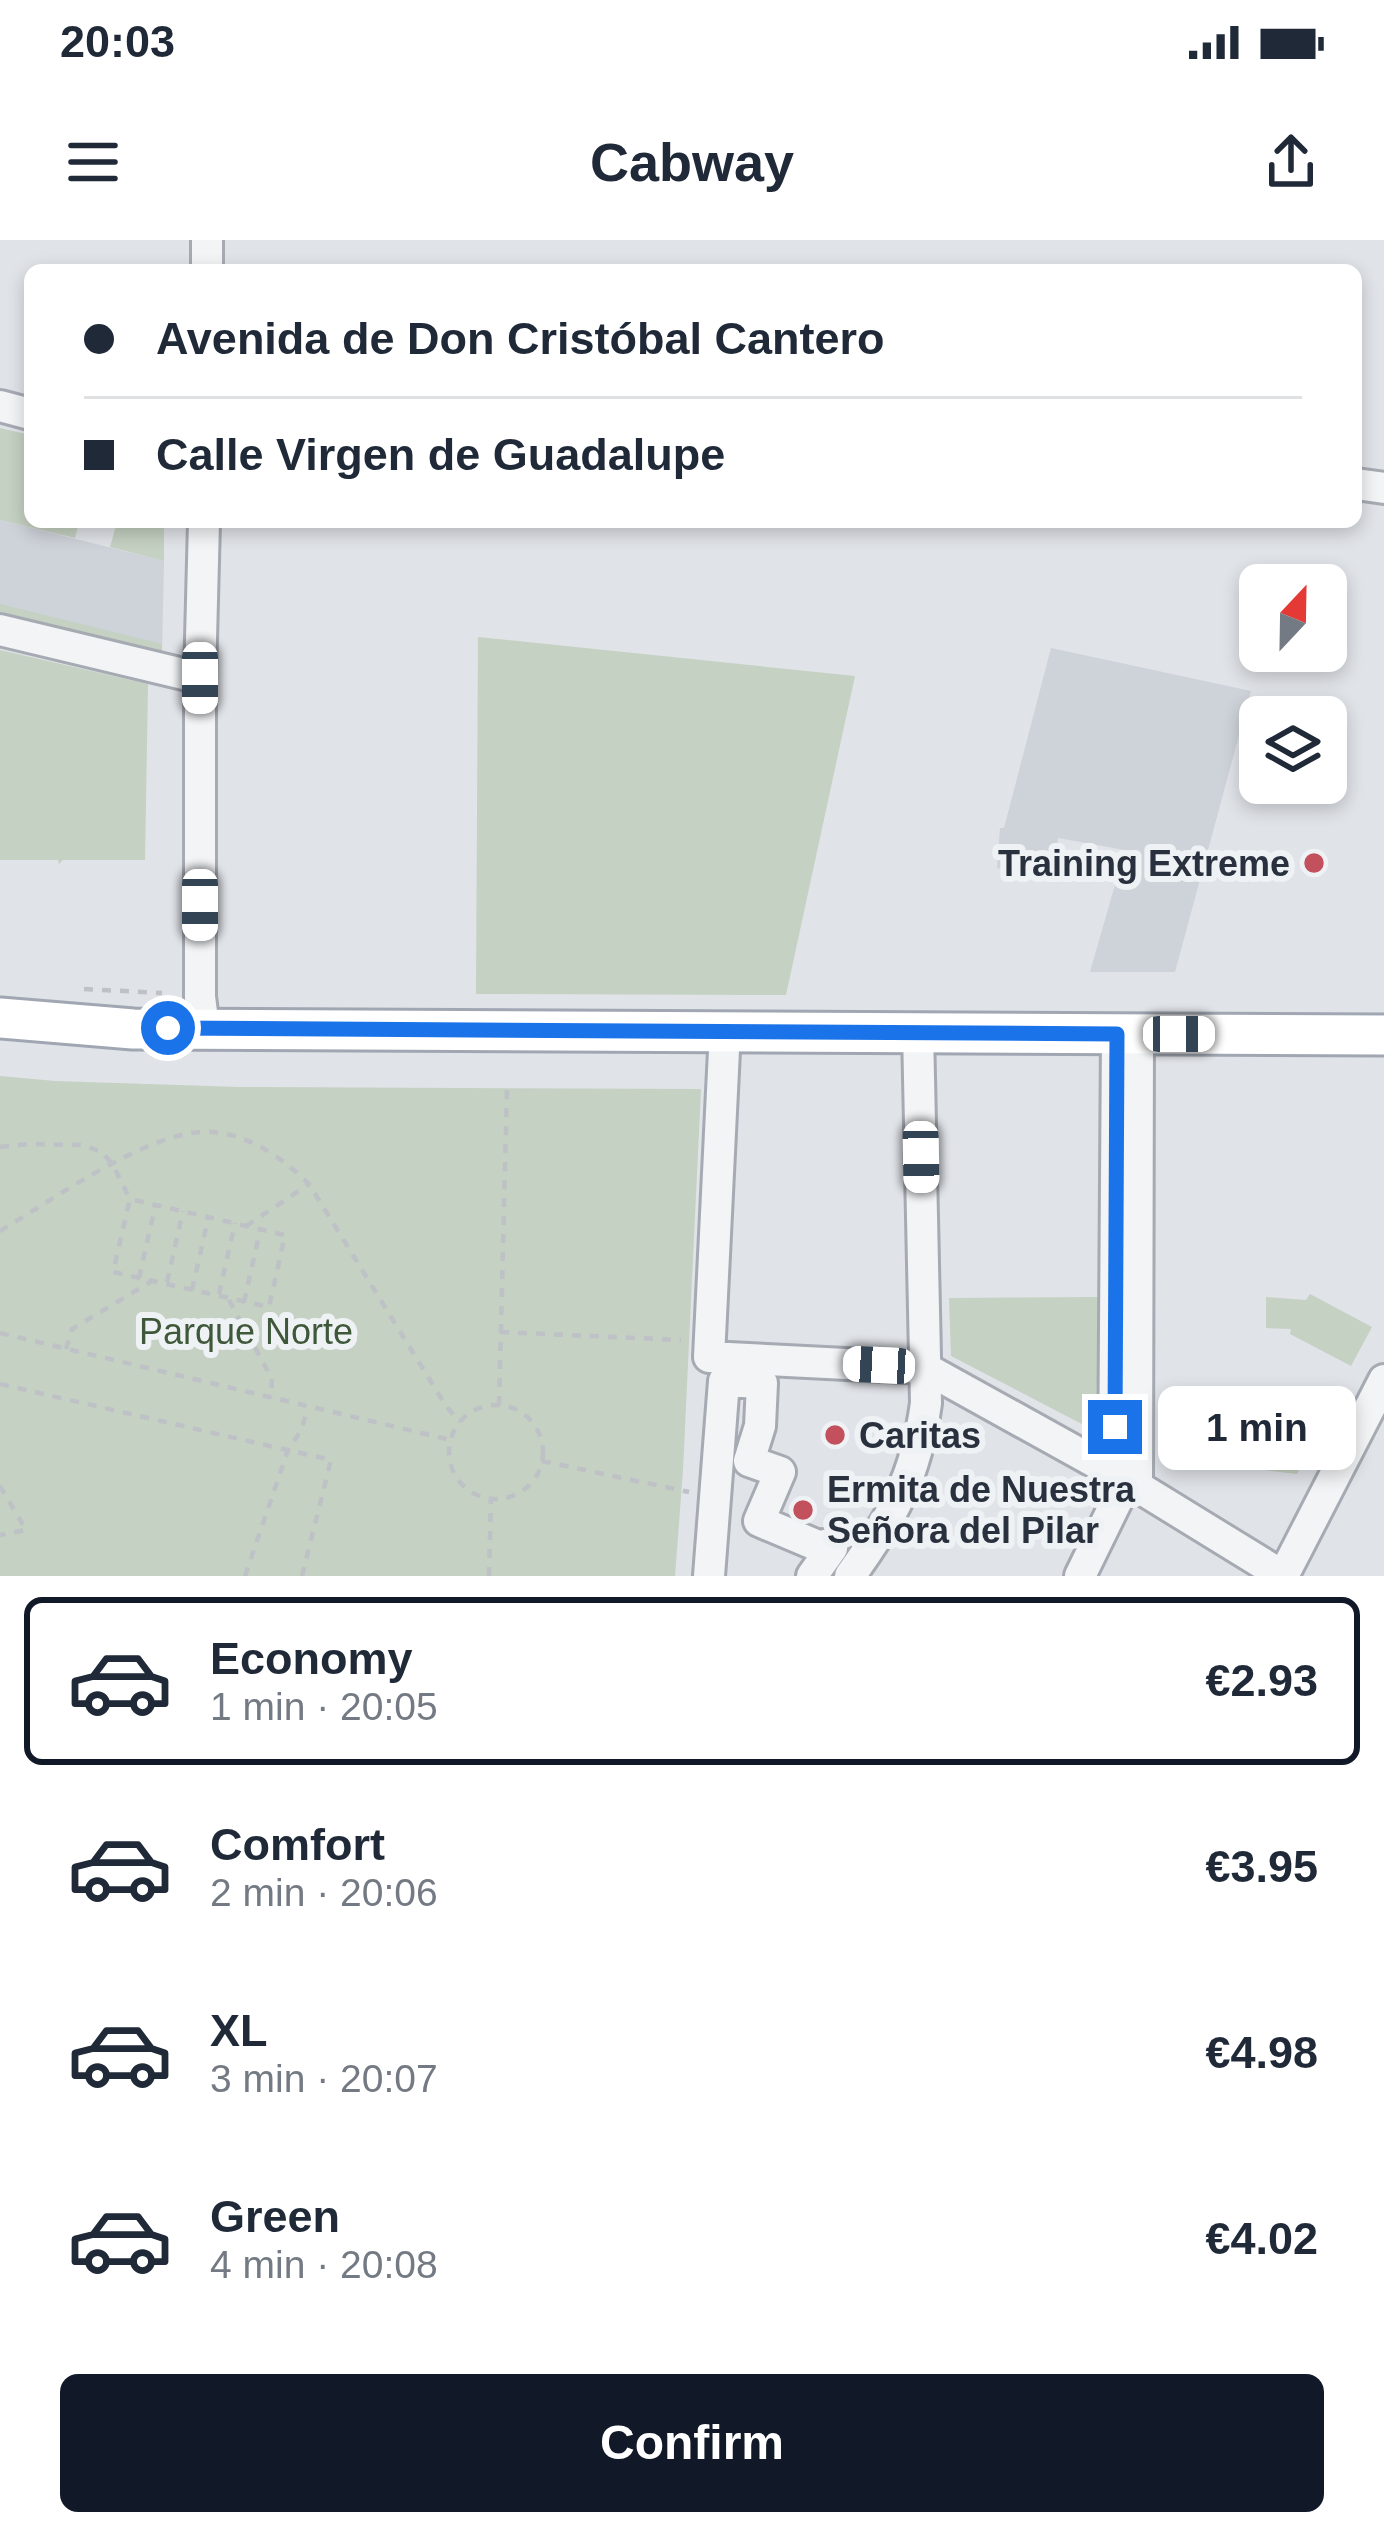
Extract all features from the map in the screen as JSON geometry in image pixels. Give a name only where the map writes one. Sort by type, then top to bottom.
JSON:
[{"type":"main road","points":[[0,1018],[133,1029],[1384,1035]]},
{"type":"street","points":[[204,528],[200,997],[204,1027]]},
{"type":"street","points":[[0,629],[200,678]]},
{"type":"street","points":[[692,1576],[701,1359],[724,1030]]},
{"type":"street","points":[[850,1576],[888,1523],[922,1438],[926,1402],[918,1031]]},
{"type":"street","points":[[1080,1576],[1126,1480],[1128,1034]]},
{"type":"street","points":[[701,1359],[925,1368],[1126,1480],[1283,1576],[1384,1380]]},
{"type":"street","points":[[709,1576],[724,1382],[762,1383],[760,1426],[749,1461],[780,1472],[759,1521],[832,1548],[812,1576]]},
{"type":"path","points":[[499,1405],[507,1088]]},
{"type":"path","points":[[0,1231],[113,1165],[184,1133],[214,1132],[248,1141],[278,1155],[309,1184],[460,1422]]},
{"type":"path","points":[[0,1148],[82,1145],[102,1152],[130,1199],[113,1272],[269,1307],[285,1235],[130,1199]]},
{"type":"path","points":[[246,1226],[309,1184]]},
{"type":"path","points":[[139,1277],[156,1205]]},
{"type":"path","points":[[166,1284],[182,1211]]},
{"type":"path","points":[[192,1290],[208,1217]]},
{"type":"path","points":[[219,1296],[235,1223]]},
{"type":"path","points":[[244,1302],[260,1229]]},
{"type":"path","points":[[66,1349],[72,1329],[152,1281]]},
{"type":"path","points":[[227,1298],[272,1378],[271,1398]]},
{"type":"path","points":[[500,1333],[701,1359]]},
{"type":"path","points":[[0,1334],[451,1440]]},
{"type":"path","points":[[0,1384],[331,1460],[302,1576]]},
{"type":"path","points":[[499,1405],[526,1415],[542,1441],[542,1461],[532,1483],[506,1498],[491,1499],[463,1485],[449,1456],[460,1422],[482,1407],[499,1405]]},
{"type":"path","points":[[244,1576],[308,1406]]},
{"type":"path","points":[[542,1461],[697,1492]]},
{"type":"path","points":[[0,1486],[26,1530],[0,1535]]},
{"type":"path","points":[[489,1576],[491,1499]]},
{"type":"shaded area","points":[[0,520],[164,561],[162,652],[0,612]]},
{"type":"shaded area","points":[[1051,648],[1251,691],[1250,696],[1239,696],[1239,735],[1175,972],[1090,972],[1125,850],[1058,838],[1053,875],[997,868],[1000,828],[1004,828]]},
{"type":"green space","points":[[0,428],[24,434],[24,526],[0,520]]},
{"type":"green space","points":[[33,528],[78,528],[75,538]]},
{"type":"green space","points":[[115,528],[164,528],[164,561],[110,547]]},
{"type":"green space","points":[[0,604],[162,644],[162,652],[0,612]]},
{"type":"green space","points":[[478,637],[855,676],[786,995],[476,994]]},
{"type":"green space","points":[[0,650],[148,684],[145,860],[63,860],[59,864],[58,860],[0,860]]},
{"type":"green space","name":"Parque Norte","points":[[0,1076],[239,1087],[701,1089],[675,1576],[0,1576]]},
{"type":"green space","points":[[1310,1294],[1372,1327],[1351,1366],[1290,1334],[1291,1329],[1266,1328],[1266,1297],[1306,1300]]},
{"type":"green space","points":[[1099,1297],[1099,1433],[951,1356],[949,1298]]},
{"type":"green space","points":[[1161,1404],[1241,1407],[1227,1466],[1210,1463],[1209,1458],[1160,1452]]},
{"type":"green space","points":[[1270,1416],[1314,1437],[1297,1474],[1257,1469]]},
{"type":"place","name":"Training Extreme","points":[[1314,863]]},
{"type":"place","name":"Caritas","points":[[835,1435]]},
{"type":"place","name":"Ermita de Nuestra Señora del Pilar","points":[[803,1510]]},
{"type":"route","points":[[168,1028],[1117,1034],[1115,1427]]}]
